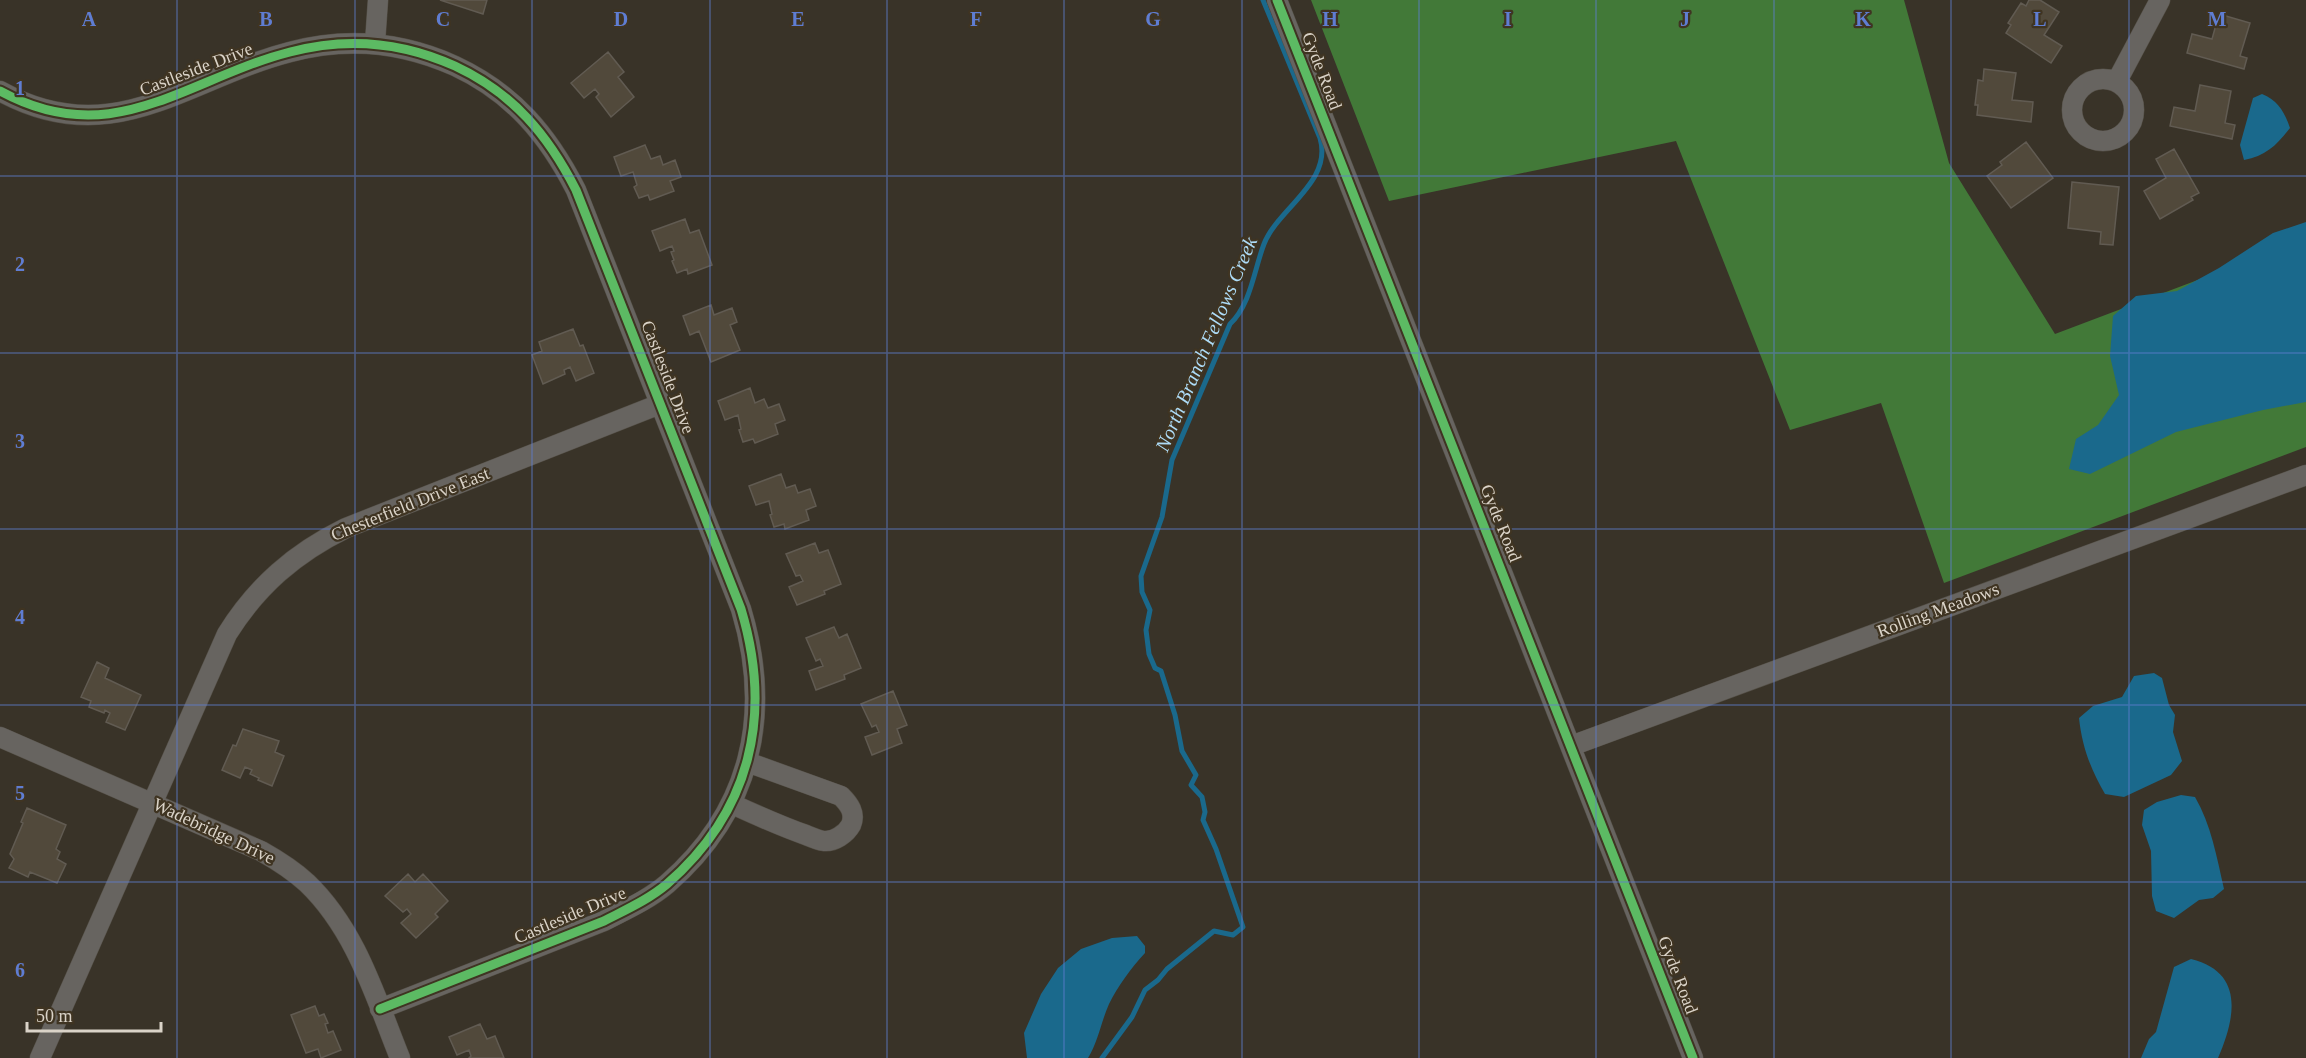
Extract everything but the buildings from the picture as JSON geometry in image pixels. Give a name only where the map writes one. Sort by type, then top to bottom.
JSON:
[{"type":"street","points":[[375,44],[378,0]]},
{"type":"street","name":"Gyde Road","points":[[1277,0],[1693,1058]]},
{"type":"street","points":[[2117,81],[2160,0]]},
{"type":"street","name":"Castleside Drive","points":[[0,91],[19,101],[52,111],[90,116],[124,112],[162,100],[288,52],[330,44],[375,44],[416,51],[464,71],[505,97],[543,135],[560,159],[576,190],[741,609],[754,666],[756,702],[754,731],[747,762],[732,804],[714,832],[694,857],[666,885],[636,905],[604,921],[380,1009]]},
{"type":"street","name":"Chesterfield Drive East","points":[[40,1058],[227,634],[257,592],[289,562],[320,541],[346,528],[660,404]]},
{"type":"street","name":"Rolling Meadows","points":[[1571,746],[2306,475]]},
{"type":"street","name":"Wadebridge Drive","points":[[0,736],[261,850],[285,865],[330,908],[350,937],[400,1058]]},
{"type":"street","points":[[732,804],[784,828],[823,841],[845,834],[851,824],[853,815],[849,804],[841,796],[747,762]]},
{"type":"green space","points":[[1311,0],[1904,0],[1949,163],[2055,334],[2306,239],[2306,447],[1944,583],[1881,403],[1790,430],[1676,141],[1389,201]]},
{"type":"water","points":[[2262,94],[2280,108],[2290,128],[2270,149],[2259,156],[2244,160],[2240,145],[2253,98]]},
{"type":"water","points":[[2306,222],[2306,402],[2263,410],[2176,432],[2090,474],[2069,469],[2076,439],[2098,425],[2119,395],[2110,356],[2113,316],[2136,296],[2177,291],[2219,268],[2273,233]]},
{"type":"water","points":[[2154,673],[2162,678],[2169,705],[2175,715],[2173,732],[2182,761],[2171,775],[2124,797],[2105,794],[2088,758],[2079,718],[2093,706],[2122,697],[2134,676]]},
{"type":"water","points":[[2181,795],[2195,797],[2201,807],[2213,842],[2224,889],[2213,898],[2199,900],[2174,918],[2156,911],[2152,896],[2151,851],[2142,825],[2144,810],[2157,802]]},
{"type":"water","points":[[1137,936],[1145,946],[1145,953],[1125,977],[1113,997],[1088,1058],[1027,1058],[1024,1033],[1041,994],[1058,968],[1081,949],[1112,938]]},
{"type":"water","points":[[2191,959],[2208,965],[2220,974],[2228,985],[2231,998],[2229,1027],[2218,1058],[2141,1058],[2149,1039],[2156,1032],[2174,967]]},
{"type":"waterway","name":"North Branch Fellows Creek","points":[[1102,1058],[1132,1017],[1145,990],[1167,969],[1214,931],[1233,935],[1243,927],[1216,849],[1203,820],[1205,812],[1202,797],[1191,785],[1196,775],[1182,751],[1175,715],[1161,671],[1155,668],[1149,654],[1146,630],[1150,610],[1142,592],[1141,576],[1162,517],[1172,460],[1230,324],[1243,307],[1264,244],[1280,218],[1312,181],[1319,168],[1322,154],[1320,138],[1263,0]]},
{"type":"cycle path","points":[[1277,0],[1693,1058]]},
{"type":"cycle path","points":[[0,91],[41,108],[78,115],[114,113],[148,105],[252,64],[311,47],[332,44],[374,44],[394,47],[455,66],[494,89],[527,118],[541,134],[576,190],[741,609],[750,648],[755,686],[754,723],[748,759],[736,793],[718,825],[696,856],[652,895],[604,921],[380,1009]]}]
